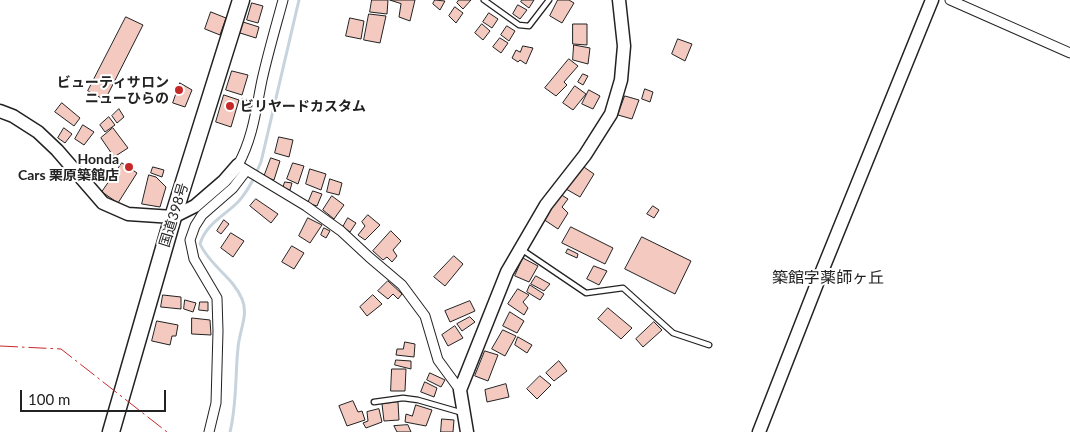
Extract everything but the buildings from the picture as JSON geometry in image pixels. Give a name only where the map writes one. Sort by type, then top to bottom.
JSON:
[{"type":"highway","name":"国道398号","points":[[111,432],[172,217],[241,0]]},
{"type":"street","points":[[209,432],[216,403],[217,298],[194,259],[190,240],[195,226],[202,215],[233,188],[245,170],[247,150],[253,130],[265,68],[283,0]]},
{"type":"street","points":[[460,390],[507,272],[546,205],[585,155],[611,114],[620,80],[624,46],[619,0]]},
{"type":"street","points":[[759,432],[932,0]]},
{"type":"street","points":[[950,0],[1070,53]]},
{"type":"street","points":[[0,112],[13,116],[38,132],[57,150],[103,203],[128,214],[172,217],[195,206],[224,181],[245,170]]},
{"type":"street","points":[[245,170],[306,206],[341,230],[368,258],[402,285],[425,316],[438,360],[460,390],[466,432]]},
{"type":"lane","points":[[486,1],[519,25],[529,26],[549,0]]},
{"type":"lane","points":[[521,249],[586,293],[623,288],[673,333],[709,345]]},
{"type":"lane","points":[[374,402],[403,398],[418,400],[464,413]]},
{"type":"waterway","points":[[230,432],[244,305],[233,284],[204,252],[200,244],[206,231],[242,197],[261,162],[299,0]]},
{"type":"power","points":[[0,346],[61,349],[167,432]]},
{"type":"place","name":"ビューティサロン ニューひらの","points":[[179,90]]},
{"type":"place","name":"ビリヤードカスタム","points":[[230,106]]},
{"type":"place","name":"Honda Cars 栗原築館店","points":[[129,167]]},
{"type":"district","name":"築館字薬師ヶ丘","points":[[828,278]]}]
